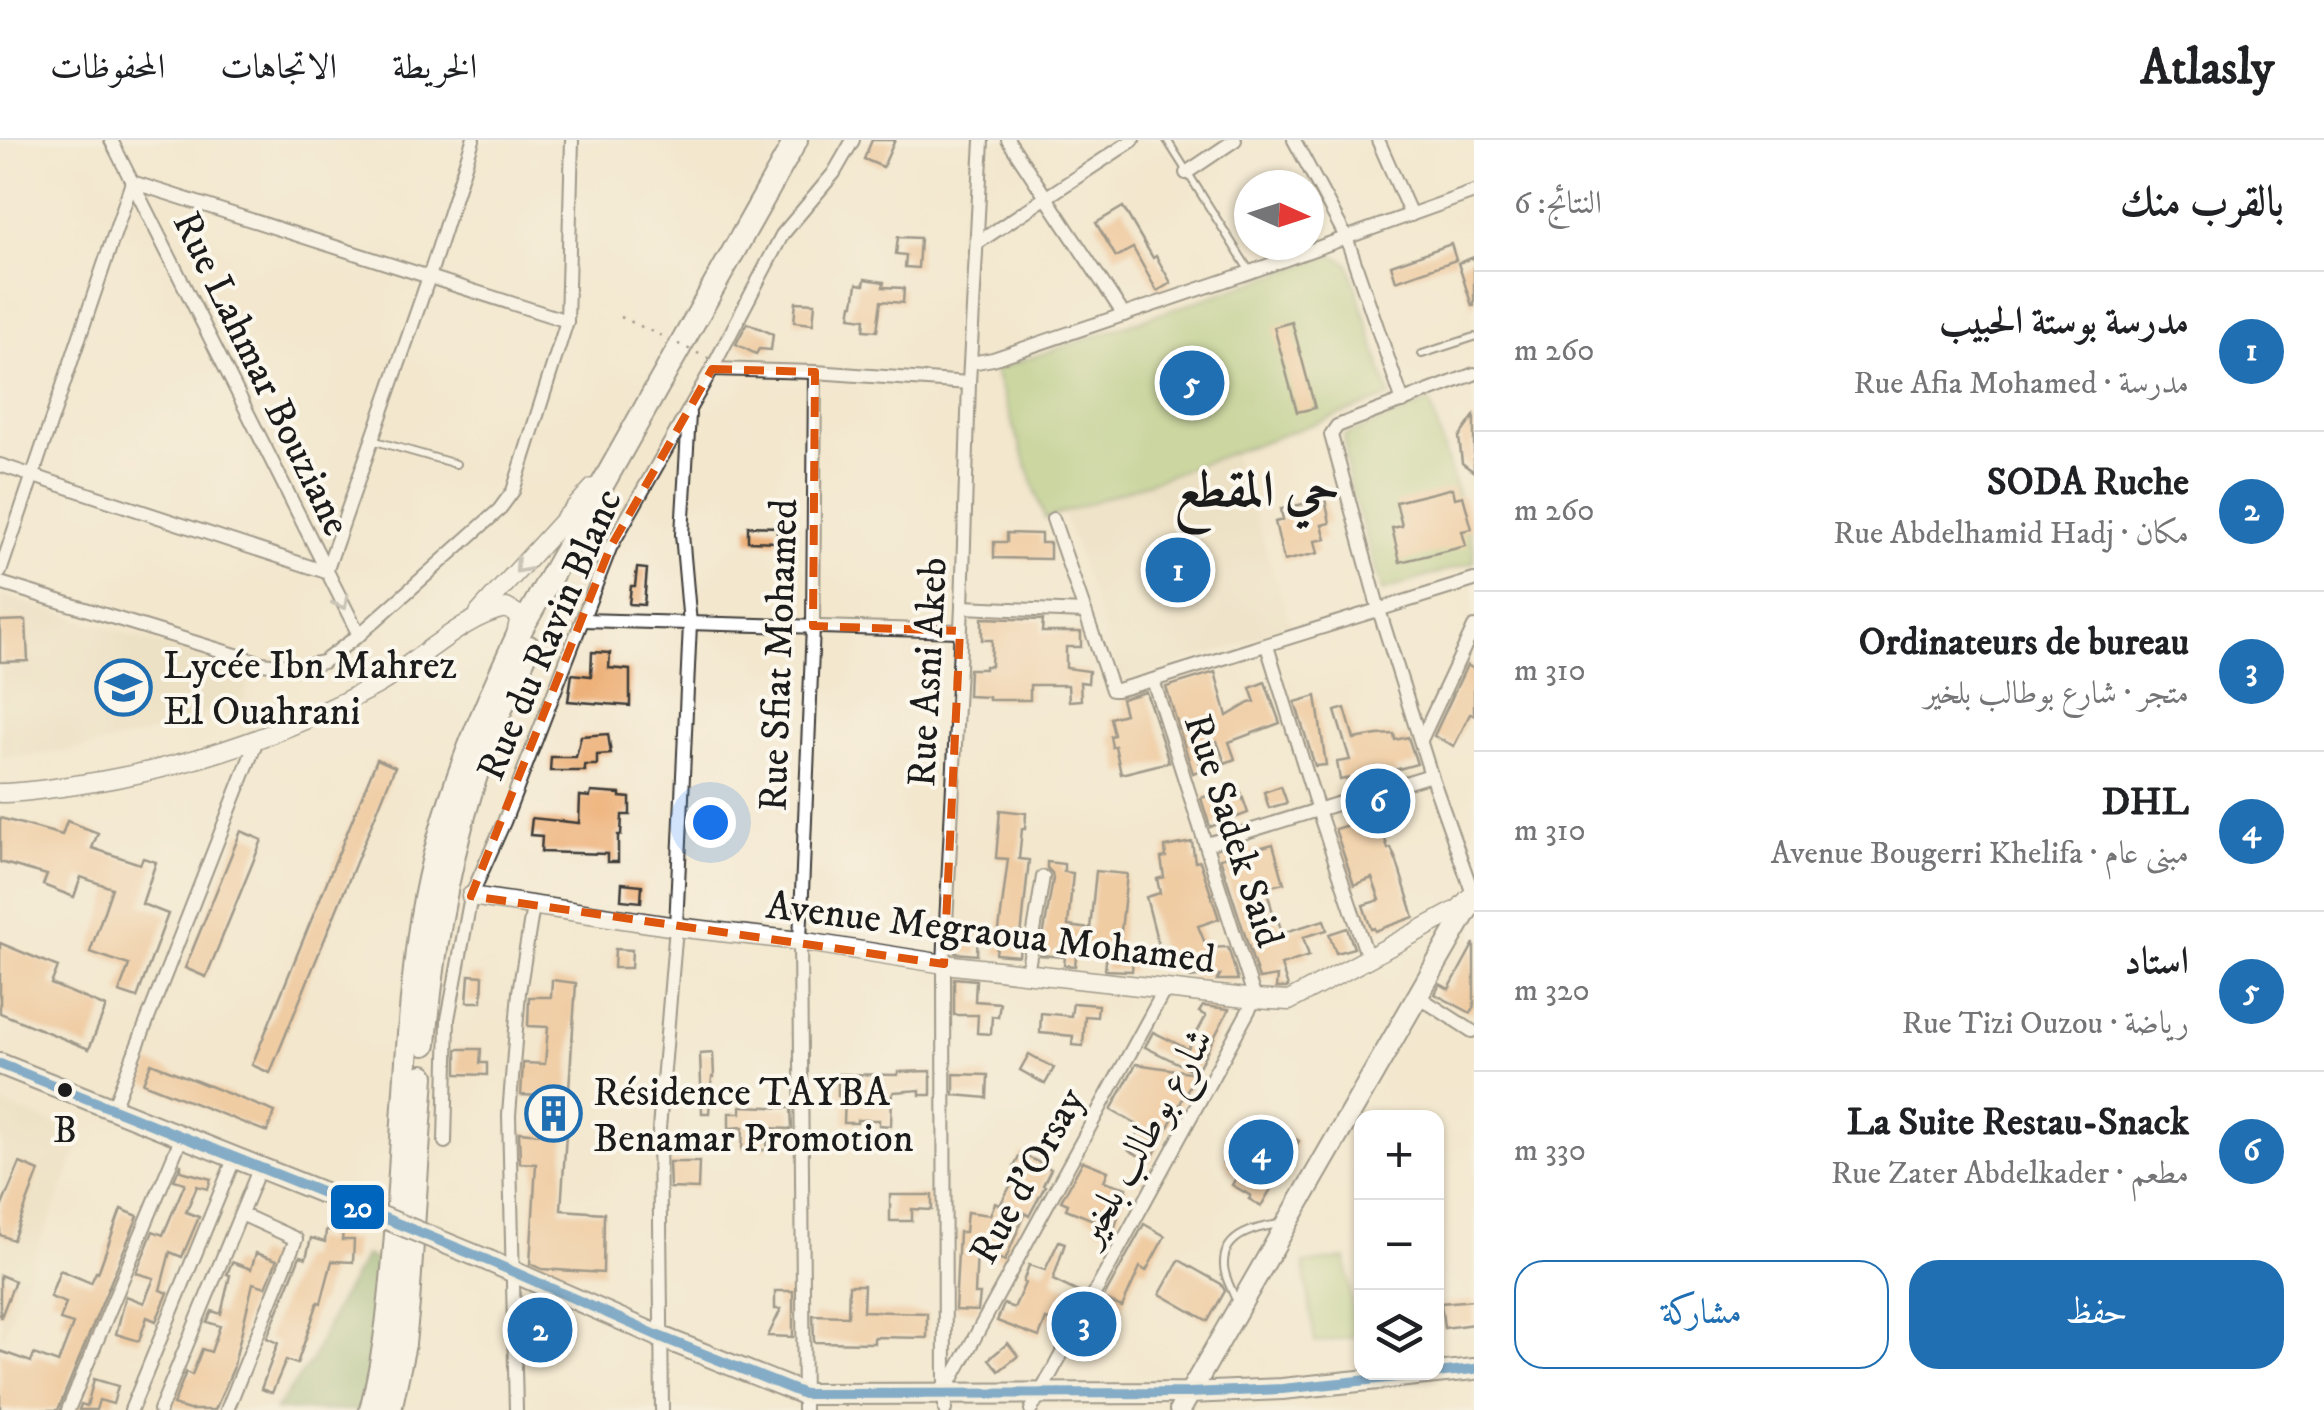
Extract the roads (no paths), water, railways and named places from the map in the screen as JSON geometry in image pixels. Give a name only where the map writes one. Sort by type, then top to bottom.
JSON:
[{"type":"highway","points":[[371,1410],[390,1310],[420,931],[441,830],[459,772],[513,645],[796,140]]},
{"type":"highway","points":[[390,1410],[408,1303],[434,952],[464,812],[528,648],[814,140]]},
{"type":"main road","points":[[1184,1402],[1474,895]]},
{"type":"main road","points":[[0,1064],[489,1261],[804,1402],[1184,1402],[1474,1369]]},
{"type":"street","name":"Rue Lahmar Bouziane","points":[[110,140],[359,635]]},
{"type":"street","points":[[0,465],[326,572],[473,140]]},
{"type":"street","points":[[0,583],[262,663],[297,667],[323,662],[359,635],[499,510],[516,482],[567,321],[572,140]]},
{"type":"street","name":"Rue du Ravin Blanc","points":[[445,1142],[448,1019],[471,896],[504,822],[610,548],[782,235],[834,173],[854,140]]},
{"type":"street","name":"Rue Asni Akeb","points":[[944,1402],[944,964],[982,140]]},
{"type":"street","points":[[1008,140],[1124,315]]},
{"type":"street","points":[[977,242],[1133,140]]},
{"type":"street","points":[[1186,173],[1236,140]]},
{"type":"street","points":[[1294,140],[1346,237],[1403,402]]},
{"type":"street","points":[[1378,140],[1410,215]]},
{"type":"street","points":[[0,572],[132,182],[567,321]]},
{"type":"street","points":[[971,363],[1124,315],[1474,192]]},
{"type":"street","points":[[711,364],[969,383]]},
{"type":"street","name":"Rue Sfiat Mohamed","points":[[804,1402],[800,941],[813,626],[815,372]]},
{"type":"street","points":[[1474,374],[1337,426],[1331,435],[1379,610],[1474,895]]},
{"type":"street","points":[[662,1410],[659,1129],[676,927],[690,624],[682,534],[690,408]]},
{"type":"street","points":[[472,621],[610,469]]},
{"type":"street","points":[[1054,519],[1112,690],[1474,580]]},
{"type":"street","points":[[962,607],[1084,612]]},
{"type":"street","points":[[0,793],[96,782],[174,765],[257,740],[340,705],[382,682],[472,621],[496,610],[511,609],[517,614],[513,645]]},
{"type":"street","points":[[583,620],[960,631]]},
{"type":"street","points":[[1421,740],[1468,660],[1474,627]]},
{"type":"street","points":[[1267,646],[1368,958]]},
{"type":"street","name":"Rue Sadek Said","points":[[1154,680],[1255,1000]]},
{"type":"street","points":[[113,1108],[257,740]]},
{"type":"street","points":[[1207,844],[1432,775]]},
{"type":"street","points":[[1027,974],[1043,877]]},
{"type":"street","name":"Avenue Megraoua Mohamed","points":[[471,896],[944,964],[1289,1001],[1459,909],[1474,895]]},
{"type":"street","points":[[516,1410],[509,1115],[519,992],[533,906]]},
{"type":"street","name":"Rue d'Orsay","points":[[944,1402],[1165,988]]},
{"type":"street","points":[[1419,997],[1473,1035]]},
{"type":"street","name":"شارع بوطالب بلخير","points":[[1036,1401],[1255,1000]]},
{"type":"street","points":[[68,1410],[182,1136]]},
{"type":"street","points":[[131,1410],[235,1157]]},
{"type":"street","points":[[160,1410],[260,1167]]},
{"type":"street","points":[[227,1410],[296,1238],[241,1214]]},
{"type":"lane","points":[[1167,140],[1250,272]]},
{"type":"lane","points":[[1422,354],[1474,337]]},
{"type":"lane","points":[[372,440],[456,464]]},
{"type":"lane","points":[[1238,1306],[1223,1263],[1228,1250],[1236,1238],[1255,1228],[1286,1223]]},
{"type":"place","name":"استاد","points":[[1192,383]]},
{"type":"place","name":"مدرسة بوستة الحبيب","points":[[1178,570]]},
{"type":"place","name":"Lycée Ibn Mahrez El Ouahrani","points":[[124,687]]},
{"type":"place","name":"La Suite Restau-Snack","points":[[1378,801]]},
{"type":"place","name":"B","points":[[65,1090]]},
{"type":"place","name":"Résidence TAYBA Benamar Promotion","points":[[554,1114]]},
{"type":"place","name":"DHL","points":[[1261,1152]]},
{"type":"place","name":"Ordinateurs de bureau","points":[[1084,1324]]},
{"type":"place","name":"SODA Ruche","points":[[540,1330]]},
{"type":"district","name":"حي المقطع","points":[[1257,488]]}]
